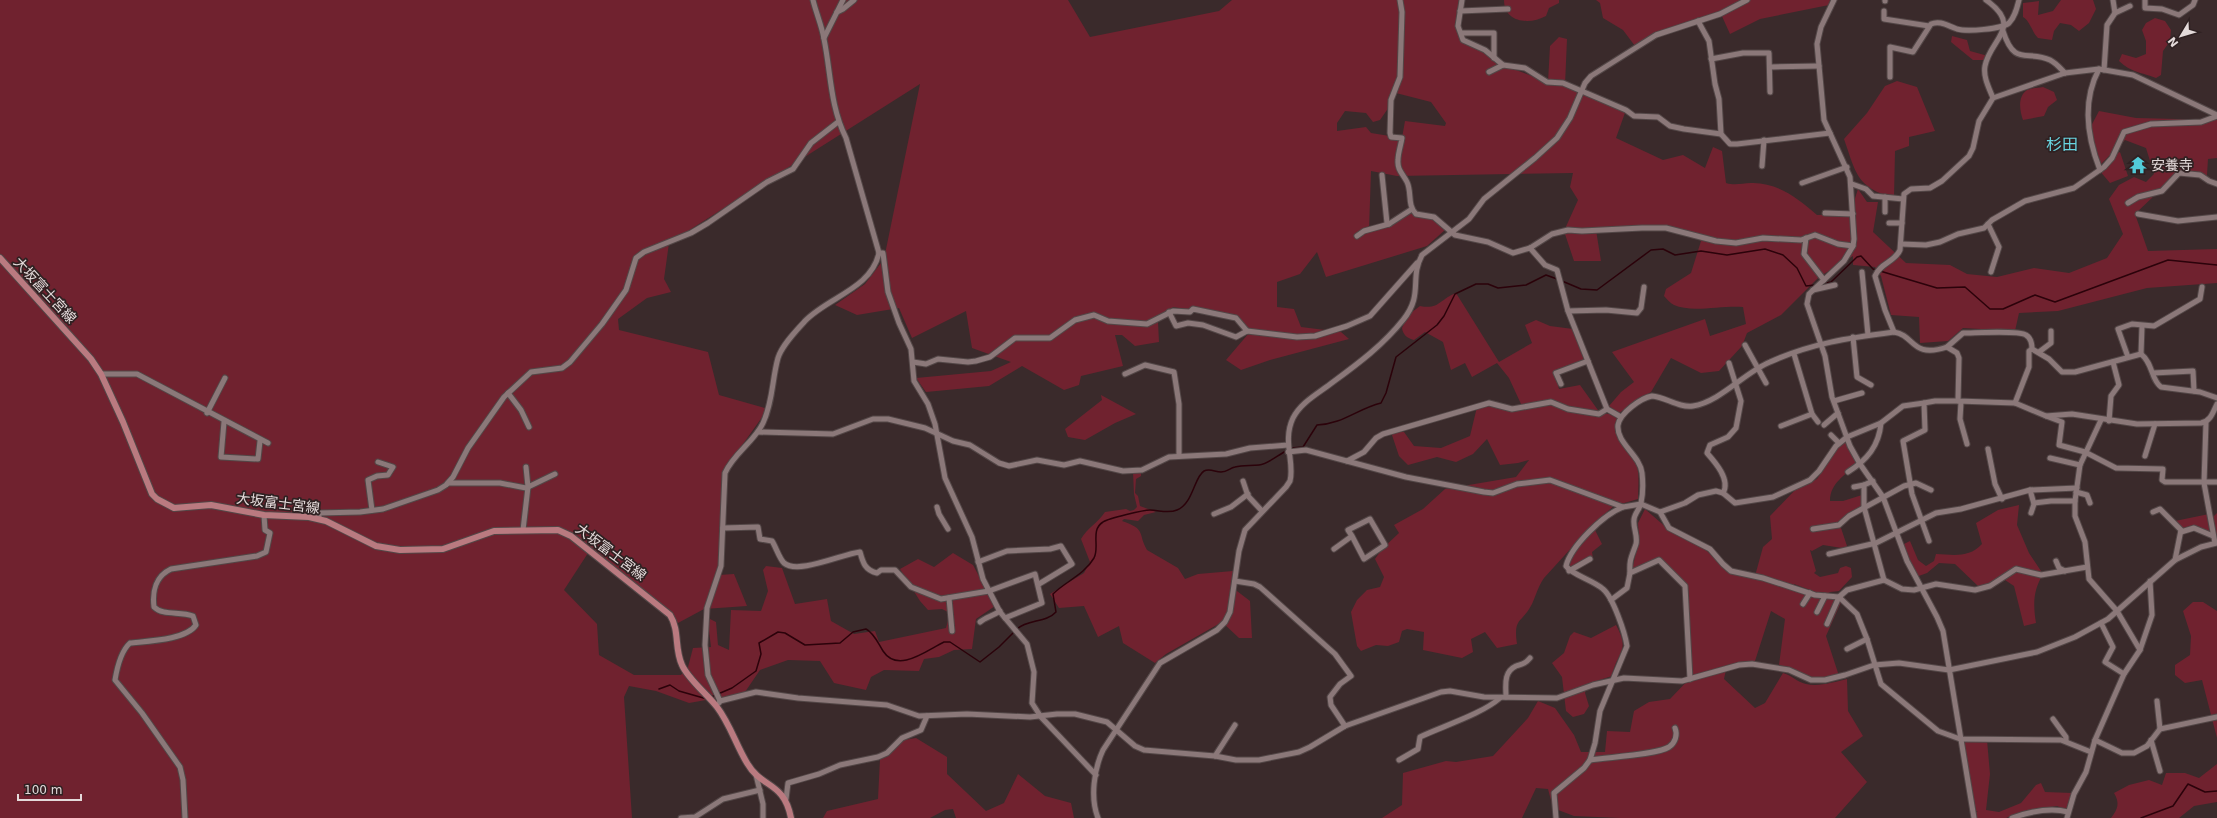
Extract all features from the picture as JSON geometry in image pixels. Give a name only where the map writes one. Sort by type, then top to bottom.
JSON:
[{"type":"main road","name":"大坂富士宮線","points":[[0,258],[70,334],[101,374],[141,467],[145,481],[157,500],[174,508],[210,505],[264,515],[318,518],[376,546],[400,550],[443,549],[494,531],[551,529],[571,536],[670,615],[677,627],[678,650],[682,665],[708,695],[717,702],[747,763],[756,775],[774,786],[786,799],[791,818]]},
{"type":"street","points":[[813,0],[824,38],[833,103],[838,122],[849,147],[879,253],[877,265],[869,275],[818,308],[785,346],[778,358],[768,410],[758,432],[732,460],[725,473],[721,566],[707,608],[706,627],[708,675],[716,693],[717,702],[756,692],[798,698],[887,705],[910,715],[927,716],[966,714],[1041,717],[1057,714],[1075,714],[1101,720],[1117,730],[1135,746],[1144,750],[1215,756],[1236,760],[1252,760],[1299,752],[1345,726],[1441,692],[1450,691],[1500,698],[1557,698],[1593,685],[1624,678],[1663,681],[1690,679],[1739,665],[1752,664],[1788,670],[1811,680],[1825,680],[1874,665],[1900,663],[1949,670],[2037,652],[2075,637],[2101,623],[2117,611],[2175,560],[2201,547],[2216,543],[2213,536],[2204,483],[2206,422],[2217,404]]},
{"type":"street","points":[[824,38],[842,0]]},
{"type":"street","points":[[837,12],[854,0]]},
{"type":"street","points":[[1400,0],[1402,12],[1400,77],[1391,100],[1390,133],[1391,137],[1402,138],[1398,160],[1401,175],[1406,182],[1412,209],[1416,214],[1434,217],[1455,235],[1488,242],[1513,253],[1530,248],[1552,234],[1568,230],[1666,228],[1716,241],[1736,243],[1763,238],[1790,240],[1815,235],[1838,244],[1853,246]]},
{"type":"street","points":[[1462,0],[1458,26],[1462,33],[1463,40],[1485,50],[1502,65],[1525,68],[1546,82],[1563,83],[1581,92],[1613,104],[1630,112],[1634,116],[1658,117],[1670,126],[1677,128],[1721,134]]},
{"type":"street","points":[[1169,312],[1176,326],[1194,323],[1236,337],[1247,331],[1297,337],[1315,336],[1347,326],[1370,316],[1427,250],[1470,219],[1484,199],[1535,158],[1557,138],[1570,118],[1581,92],[1591,76],[1605,66],[1622,58],[1656,35],[1720,14],[1747,0]]},
{"type":"street","points":[[1834,0],[1817,38],[1819,66],[1823,114],[1830,133],[1847,167],[1852,184],[1853,246],[1844,261],[1809,294],[1807,304],[1825,356],[1834,401],[1847,437],[1860,464],[1883,497],[1896,533],[1921,589],[1940,624],[1970,787],[1974,818]]},
{"type":"street","points":[[1986,0],[1996,8],[2002,18],[2003,28],[2013,50],[2027,57],[2051,60],[2065,72]]},
{"type":"street","points":[[1993,98],[1986,79],[1986,66],[2000,39],[2003,28],[2012,20],[2019,0]]},
{"type":"street","points":[[2113,0],[2115,13]]},
{"type":"street","points":[[2145,0],[2146,8],[2162,8],[2179,15],[2193,5],[2195,0]]},
{"type":"street","points":[[2100,170],[2093,151],[2088,123],[2091,91],[2102,70],[2107,25],[2115,13],[2130,6]]},
{"type":"street","points":[[1460,11],[1508,9]]},
{"type":"street","points":[[1884,11],[1884,19],[1929,26],[1938,22],[1958,30],[2003,28]]},
{"type":"street","points":[[1698,21],[1709,41],[1719,98],[1721,134],[1730,144],[1830,133]]},
{"type":"street","points":[[1890,77],[1890,47],[1914,52],[1929,26]]},
{"type":"street","points":[[1462,33],[1494,33],[1494,58]]},
{"type":"street","points":[[1711,59],[1743,53],[1769,53],[1771,67],[1770,92]]},
{"type":"street","points":[[1489,72],[1502,65]]},
{"type":"street","points":[[1771,67],[1819,66]]},
{"type":"street","points":[[1894,332],[1885,310],[1875,274],[1879,268],[1896,257],[1901,244],[1904,194],[1910,189],[1930,188],[1942,181],[1969,156],[1973,148],[1980,122],[1993,98],[2065,72],[2102,70],[2141,77],[2217,116]]},
{"type":"street","points":[[1901,244],[1933,244],[1958,234],[1984,228],[2025,201],[2074,188],[2100,170],[2112,158],[2124,132],[2151,124],[2201,122],[2217,116]]},
{"type":"street","points":[[318,518],[319,513],[372,510],[413,499],[438,490],[448,483],[488,417],[508,393],[531,372],[562,368],[570,362],[621,300],[626,290],[636,258],[644,252],[678,239],[708,223],[767,182],[793,169],[811,143],[838,122]]},
{"type":"street","points":[[1762,166],[1764,140]]},
{"type":"street","points":[[1802,183],[1847,167]]},
{"type":"street","points":[[2128,203],[2138,197],[2162,191],[2178,173],[2200,175],[2217,184]]},
{"type":"street","points":[[1382,175],[1387,223],[1389,224]]},
{"type":"street","points":[[1852,184],[1866,189],[1873,196],[1903,198]]},
{"type":"street","points":[[1884,212],[1885,197]]},
{"type":"street","points":[[1357,236],[1364,231],[1389,224],[1412,209]]},
{"type":"street","points":[[1825,213],[1853,214]]},
{"type":"street","points":[[2138,214],[2178,221],[2217,217]]},
{"type":"street","points":[[1889,223],[1902,223]]},
{"type":"street","points":[[1988,224],[1998,247],[1991,272]]},
{"type":"street","points":[[1806,238],[1804,254],[1823,281]]},
{"type":"street","points":[[1530,248],[1545,266],[1557,270],[1560,276],[1568,312],[1608,409],[1621,417]]},
{"type":"street","points":[[879,253],[883,253],[888,292],[899,323],[911,349],[914,381],[928,404],[937,433],[945,478],[972,537],[978,562],[989,591],[1005,618],[1027,644],[1033,663],[1032,703],[1041,717],[1096,776]]},
{"type":"street","points":[[1098,818],[1094,804],[1096,776],[1103,750],[1160,663],[1217,630],[1225,622],[1230,612],[1239,552],[1245,530],[1290,481],[1288,445],[1291,423],[1298,410],[1383,343],[1410,311],[1416,297],[1417,263]]},
{"type":"street","points":[[1862,272],[1868,335]]},
{"type":"street","points":[[1815,289],[1834,285]]},
{"type":"street","points":[[1568,312],[1606,310],[1637,313],[1641,308],[1644,287]]},
{"type":"street","points":[[2128,357],[2118,329],[2132,324],[2154,326],[2183,310],[2190,303],[2200,299],[2202,287]]},
{"type":"street","points":[[913,362],[926,364],[938,359],[968,362],[976,361],[990,357],[1015,338],[1050,338],[1075,320],[1094,315],[1108,321],[1146,324],[1169,312],[1190,312],[1193,309],[1233,317],[1240,321],[1247,331]]},
{"type":"street","points":[[2142,326],[2141,354],[2151,366],[2157,384],[2162,387],[2194,391],[2217,398]]},
{"type":"street","points":[[2039,352],[2052,343],[2051,331]]},
{"type":"street","points":[[1611,600],[1627,588],[1630,573],[1630,556],[1636,544],[1634,520],[1641,504],[1641,466],[1620,436],[1618,423],[1621,417],[1648,396],[1655,396],[1676,404],[1693,406],[1737,384],[1759,368],[1820,343],[1894,332],[1898,332],[1915,347],[1922,350],[1947,347],[1963,332],[2018,332],[2027,335],[2032,349],[2039,352],[2062,372],[2075,372],[2141,354]]},
{"type":"street","points":[[1853,337],[1857,377],[1871,385]]},
{"type":"street","points":[[1745,345],[1759,368],[1766,384]]},
{"type":"street","points":[[1947,347],[1957,353],[1959,358],[1960,420],[1967,444]]},
{"type":"street","points":[[2015,403],[2029,367],[2029,351],[2032,349]]},
{"type":"street","points":[[1794,354],[1812,414],[1818,422]]},
{"type":"street","points":[[1561,384],[1556,373],[1588,361]]},
{"type":"street","points":[[2109,421],[2111,396],[2119,385],[2112,362]]},
{"type":"street","points":[[1723,493],[1726,485],[1719,467],[1707,452],[1710,446],[1731,434],[1736,428],[1741,400],[1729,363]]},
{"type":"street","points":[[1125,374],[1145,365],[1174,372],[1179,404],[1179,456]]},
{"type":"street","points":[[2153,372],[2194,371],[2194,391]]},
{"type":"street","points":[[101,374],[137,374],[260,441],[268,443]]},
{"type":"street","points":[[207,413],[225,378]]},
{"type":"street","points":[[508,393],[521,410],[529,427]]},
{"type":"street","points":[[1834,401],[1862,393]]},
{"type":"street","points":[[1660,512],[1685,503],[1698,495],[1716,491],[1723,493],[1735,503],[1767,498],[1791,489],[1810,480],[1839,443],[1847,437],[1881,423],[1903,406],[1935,401],[2015,403],[2062,422],[2059,445],[2085,452],[2116,468],[2163,469],[2162,480],[2165,482],[2217,482]]},
{"type":"street","points":[[1347,461],[1364,452],[1376,438],[1383,434],[1489,403],[1512,409],[1551,402],[1568,409],[1600,414],[1608,409]]},
{"type":"street","points":[[1924,403],[1925,430],[1903,441],[1914,501],[1929,541]]},
{"type":"street","points":[[1824,424],[1838,413]]},
{"type":"street","points":[[1781,426],[1812,414]]},
{"type":"street","points":[[2046,416],[2072,414],[2101,420],[2137,424],[2206,422]]},
{"type":"street","points":[[758,432],[833,434],[873,419],[888,419],[937,433],[953,441],[977,448],[999,463],[1009,466],[1037,460],[1064,465],[1080,461],[1123,470],[1142,470],[1169,456],[1226,454],[1250,448],[1288,445]]},
{"type":"street","points":[[2101,420],[2080,465],[2075,501],[2075,516],[2085,542],[2089,579],[2117,611],[2140,650]]},
{"type":"street","points":[[224,422],[221,457],[258,459],[260,441]]},
{"type":"street","points":[[1848,472],[1860,464],[1877,443],[1881,423]]},
{"type":"street","points":[[2145,456],[2155,424]]},
{"type":"street","points":[[1831,435],[1839,443]]},
{"type":"street","points":[[1988,449],[1995,484],[2002,499]]},
{"type":"street","points":[[1288,452],[1306,450],[1406,477],[1493,493],[1529,482],[1556,480],[1622,507]]},
{"type":"street","points":[[2050,458],[2080,465]]},
{"type":"street","points":[[372,510],[368,480],[388,475],[393,467],[378,462]]},
{"type":"street","points":[[523,530],[528,487],[526,467]]},
{"type":"street","points":[[448,483],[500,483],[528,487],[555,474]]},
{"type":"street","points":[[1242,481],[1248,494],[1262,511]]},
{"type":"street","points":[[1854,487],[1873,481]]},
{"type":"street","points":[[1813,529],[1839,525],[1849,516],[1864,507],[1912,484],[1916,483],[1931,490]]},
{"type":"street","points":[[1864,484],[1864,507],[1876,543],[1884,580]]},
{"type":"street","points":[[2030,490],[2034,503],[2031,513]]},
{"type":"street","points":[[1828,554],[1876,543],[1921,519],[1936,513],[2002,499],[2030,490],[2077,490],[2087,495],[2090,503]]},
{"type":"street","points":[[1214,514],[1231,507],[1248,494]]},
{"type":"street","points":[[2034,503],[2051,500],[2075,501]]},
{"type":"street","points":[[1556,818],[1554,793],[1584,768],[1590,760],[1595,742],[1600,711],[1613,681],[1616,667],[1627,646],[1611,600],[1604,589],[1578,574],[1569,571],[1566,566],[1572,550],[1603,519],[1622,507],[1641,504],[1660,512],[1669,528],[1706,546],[1731,571],[1763,578],[1810,594],[1839,597],[1857,614],[1867,639],[1881,684],[1938,731],[1960,739],[2048,739],[2066,741],[2091,752]]},
{"type":"street","points":[[937,507],[939,514],[948,529]]},
{"type":"street","points":[[2153,512],[2160,509],[2181,532]]},
{"type":"street","points":[[185,818],[183,780],[180,767],[142,713],[115,680],[117,668],[127,646],[130,643],[183,634],[192,631],[196,625],[193,616],[183,613],[161,612],[154,607],[156,581],[162,573],[171,569],[257,556],[266,552],[270,533],[264,530],[264,515]]},
{"type":"street","points":[[1370,519],[1385,545],[1364,559],[1352,536],[1348,530],[1370,519]]},
{"type":"street","points":[[722,528],[758,527],[760,539],[772,541],[783,562],[788,566],[806,566],[844,554],[860,552],[865,568],[869,571],[877,573],[881,570],[894,570],[911,587],[941,599],[989,591],[1035,574],[1039,584],[1042,603],[1005,618]]},
{"type":"street","points":[[2181,532],[2194,528],[2213,536]]},
{"type":"street","points":[[2175,560],[2181,532]]},
{"type":"street","points":[[1334,549],[1352,536]]},
{"type":"street","points":[[978,562],[1007,552],[1050,549],[1061,546],[1072,564],[1039,584]]},
{"type":"street","points":[[1569,571],[1590,560]]},
{"type":"street","points":[[1630,573],[1660,560],[1684,586],[1690,679]]},
{"type":"street","points":[[2056,561],[2059,568],[2065,571]]},
{"type":"street","points":[[1827,624],[1839,597],[1847,590],[1884,580],[1902,589],[1921,589],[1936,584],[1975,590],[1982,589],[2016,570],[2041,575],[2087,567]]},
{"type":"street","points":[[1235,581],[1254,584],[1260,587],[1339,660],[1351,676],[1332,693],[1330,702],[1345,726]]},
{"type":"street","points":[[2012,818],[2023,814],[2056,809],[2068,815],[2074,794],[2086,772],[2095,740],[2124,674],[2140,650],[2152,615],[2150,581]]},
{"type":"street","points":[[1803,604],[1810,594]]},
{"type":"street","points":[[1817,612],[1825,596]]},
{"type":"street","points":[[949,598],[952,631]]},
{"type":"street","points":[[980,622],[984,619],[991,618],[1000,611]]},
{"type":"street","points":[[2101,623],[2113,648],[2104,662],[2124,674]]},
{"type":"street","points":[[1846,649],[1867,639]]},
{"type":"street","points":[[1506,698],[1506,679],[1508,671],[1524,664],[1530,658]]},
{"type":"street","points":[[1399,760],[1418,748],[1420,737],[1454,721],[1467,718],[1500,698]]},
{"type":"street","points":[[2157,702],[2160,729]]},
{"type":"street","points":[[786,799],[788,783],[819,774],[840,765],[878,757],[887,753],[902,738],[921,730],[927,716]]},
{"type":"street","points":[[2095,740],[2122,753],[2134,753],[2139,752],[2160,729],[2217,717]]},
{"type":"street","points":[[2053,719],[2066,738],[2066,741]]},
{"type":"street","points":[[1215,756],[1235,725]]},
{"type":"street","points":[[1590,760],[1663,750],[1674,741],[1676,735],[1675,728]]},
{"type":"street","points":[[2151,740],[2160,771]]},
{"type":"street","points":[[756,775],[763,804],[763,818]]},
{"type":"street","points":[[681,818],[695,817],[724,799],[760,790]]},
{"type":"shaded area","points":[[0,0],[1068,0],[1090,37],[1219,11],[1232,0],[1463,0],[1460,37],[1500,64],[1548,82],[1550,46],[1559,37],[1567,39],[1565,85],[1626,110],[1616,138],[1663,160],[1683,155],[1705,168],[1713,147],[1722,151],[1726,183],[1761,183],[1779,188],[1803,203],[1817,215],[1850,214],[1858,189],[1867,202],[1878,202],[1873,232],[1906,263],[1950,265],[1967,274],[1997,277],[2034,268],[2069,273],[2107,258],[2123,234],[2109,199],[2119,185],[2134,177],[2146,182],[2154,174],[2146,148],[2125,140],[2101,164],[2089,130],[2099,111],[2136,118],[2217,120],[2217,158],[2208,159],[2207,175],[2176,175],[2135,214],[2148,251],[2217,249],[2217,283],[2147,288],[2058,311],[2019,313],[2015,331],[1963,328],[1948,341],[1920,343],[1919,317],[1891,315],[1881,276],[1875,267],[1853,265],[1853,256],[1819,277],[1781,315],[1747,333],[1742,346],[1719,371],[1701,373],[1671,358],[1651,392],[1619,413],[1609,406],[1621,392],[1634,382],[1612,352],[1705,319],[1710,336],[1746,324],[1743,307],[1698,309],[1681,307],[1673,304],[1664,296],[1666,289],[1691,273],[1701,241],[1678,229],[1664,226],[1636,226],[1596,230],[1601,261],[1574,261],[1564,231],[1578,200],[1570,187],[1573,173],[1397,176],[1371,171],[1369,230],[1388,225],[1411,209],[1422,216],[1434,217],[1446,229],[1427,246],[1326,277],[1317,252],[1300,274],[1277,282],[1277,307],[1294,309],[1301,327],[1341,332],[1349,339],[1270,360],[1241,370],[1226,360],[1249,333],[1233,317],[1173,307],[1158,322],[1159,342],[1135,346],[1122,335],[1115,335],[1123,366],[1081,376],[1079,385],[1064,390],[1022,366],[989,386],[926,392],[916,378],[991,371],[1011,362],[972,348],[966,311],[912,338],[899,308],[857,315],[835,305],[865,284],[884,259],[920,84],[669,243],[664,279],[671,292],[647,298],[618,319],[619,330],[708,352],[719,395],[768,409],[728,465],[719,575],[734,574],[747,606],[704,609],[678,623],[590,550],[564,590],[597,624],[599,655],[634,675],[681,675],[688,667],[693,648],[711,647],[708,623],[710,619],[716,622],[718,645],[729,650],[731,610],[761,611],[768,591],[763,570],[766,566],[782,568],[795,604],[827,599],[831,621],[854,634],[875,631],[879,642],[946,628],[950,613],[942,609],[928,610],[920,601],[900,569],[918,559],[934,567],[953,553],[973,565],[995,606],[976,619],[972,649],[954,650],[939,657],[924,659],[919,671],[884,670],[871,677],[866,690],[834,683],[820,661],[788,660],[760,670],[745,692],[736,696],[689,703],[656,691],[629,686],[624,697],[632,818],[0,818]],"holes":[[[1392,92],[1431,102],[1446,123],[1445,126],[1405,121],[1402,138],[1371,133],[1366,127],[1337,131],[1337,123],[1345,111],[1366,113],[1373,122],[1380,120],[1389,107]]]},
{"type":"shaded area","points":[[1504,0],[1559,0],[1559,3],[1549,8],[1546,16],[1533,21],[1526,21],[1513,18],[1505,8]]},
{"type":"shaded area","points":[[1596,0],[1830,0],[1829,5],[1760,19],[1730,34],[1721,14],[1680,27],[1635,46],[1623,30],[1603,18],[1600,3]]},
{"type":"shaded area","points":[[2061,0],[2093,0],[2096,9],[2089,23],[2079,31],[2071,25],[2060,23],[2054,31],[2052,40],[2038,38],[2023,17],[2023,3],[2039,1],[2038,15],[2053,11]]},
{"type":"shaded area","points":[[2155,18],[2165,21],[2171,30],[2170,41],[2163,51],[2161,75],[2156,78],[2132,70],[2119,61],[2122,54],[2136,58],[2146,54],[2146,41],[2142,30],[2146,23]]},
{"type":"shaded area","points":[[1952,36],[1967,40],[1970,51],[1988,56],[1984,60],[1973,60],[1951,42]]},
{"type":"shaded area","points":[[1897,81],[1917,87],[1935,131],[1909,137],[1909,146],[1895,151],[1894,198],[1881,194],[1872,189],[1859,177],[1844,139],[1867,113],[1885,86]]},
{"type":"shaded area","points":[[2043,87],[2054,92],[2057,100],[2048,107],[2044,116],[2023,120],[2020,108],[2022,96],[2027,90]]},
{"type":"shaded area","points":[[2120,152],[2128,176],[2110,183],[2099,170],[2115,154]]},
{"type":"shaded area","points":[[1456,293],[1499,362],[1532,343],[1525,325],[1536,320],[1550,326],[1573,329],[1584,360],[1555,373],[1559,389],[1580,385],[1600,413],[1609,414],[1617,418],[1615,426],[1618,438],[1636,464],[1638,476],[1638,499],[1614,506],[1594,523],[1544,578],[1532,604],[1517,624],[1517,644],[1497,648],[1485,632],[1471,639],[1473,652],[1462,658],[1423,650],[1424,632],[1407,629],[1402,631],[1399,642],[1388,646],[1376,645],[1361,651],[1357,646],[1351,612],[1357,600],[1367,590],[1380,587],[1384,577],[1375,559],[1382,549],[1399,533],[1394,525],[1423,509],[1445,489],[1516,477],[1529,460],[1500,465],[1487,439],[1473,454],[1456,462],[1437,457],[1408,465],[1399,456],[1391,432],[1404,432],[1414,446],[1441,448],[1470,436],[1477,407],[1489,403],[1510,406],[1524,404],[1521,404],[1509,378],[1497,363],[1472,377],[1465,363],[1451,370],[1443,342],[1425,332],[1414,340],[1404,334],[1402,328],[1408,315],[1420,306],[1426,307],[1436,305]]},
{"type":"shaded area","points":[[1101,395],[1136,414],[1115,423],[1085,440],[1068,437],[1065,429],[1102,400]]},
{"type":"shaded area","points":[[1845,440],[1858,464],[1835,484],[1830,501],[1843,501],[1862,495],[1865,508],[1840,525],[1848,549],[1823,545],[1812,551],[1810,550],[1816,571],[1814,573],[1820,577],[1838,573],[1840,568],[1846,566],[1851,568],[1852,577],[1839,591],[1830,592],[1827,594],[1842,600],[1826,636],[1839,676],[1813,678],[1793,669],[1779,665],[1785,619],[1771,611],[1755,661],[1727,665],[1724,679],[1755,708],[1765,703],[1783,673],[1803,683],[1811,685],[1826,684],[1847,679],[1848,711],[1863,736],[1841,752],[1867,782],[1835,818],[1620,818],[1574,816],[1553,808],[1548,789],[1536,788],[1522,818],[1382,818],[1402,805],[1403,773],[1446,761],[1456,762],[1493,756],[1528,718],[1538,701],[1555,708],[1574,735],[1581,752],[1605,752],[1607,731],[1630,732],[1634,711],[1649,702],[1670,699],[1692,676],[1687,586],[1660,559],[1632,569],[1639,541],[1638,523],[1645,509],[1668,529],[1705,549],[1720,564],[1751,577],[1801,591],[1821,594],[1794,584],[1794,586],[1755,576],[1763,547],[1772,539],[1770,516],[1796,489],[1817,479],[1836,450]]},
{"type":"shaded area","points":[[1133,472],[1141,473],[1141,476],[1136,479],[1135,493],[1138,496],[1140,506],[1156,512],[1144,515],[1138,521],[1124,519],[1122,521],[1138,529],[1147,550],[1178,568],[1185,579],[1198,574],[1233,571],[1233,588],[1250,601],[1252,638],[1239,638],[1222,622],[1166,654],[1155,663],[1123,643],[1119,626],[1098,637],[1084,606],[1059,608],[1050,594],[1084,573],[1090,562],[1081,539],[1083,535],[1105,512],[1126,509],[1130,511],[1137,507],[1134,494]]},
{"type":"shaded area","points":[[2019,505],[2017,525],[2029,553],[2043,574],[2037,586],[2035,598],[2034,610],[2036,623],[2024,626],[2014,586],[2005,580],[1991,586],[1978,586],[1955,564],[1939,563],[1927,573],[1916,577],[1902,545],[1910,541],[1918,560],[1926,566],[1934,561],[1936,554],[1961,555],[1972,552],[1982,544],[1976,523],[1998,510]]},
{"type":"shaded area","points":[[2217,513],[2217,535],[2203,531],[2183,529],[2175,521],[2209,514],[2213,517]]},
{"type":"shaded area","points":[[1595,530],[1602,544],[1592,552],[1593,559],[1574,569],[1568,566],[1572,554]]},
{"type":"shaded area","points":[[2193,602],[2203,602],[2217,611],[2217,738],[2202,680],[2185,683],[2175,675],[2175,665],[2190,655],[2191,636],[2183,611]]},
{"type":"shaded area","points":[[1616,625],[1623,646],[1612,676],[1587,684],[1585,693],[1589,706],[1584,714],[1573,717],[1566,711],[1562,677],[1552,663],[1564,653],[1570,636],[1574,632],[1591,638]]},
{"type":"shaded area","points":[[916,738],[947,757],[947,774],[986,811],[1004,803],[1018,774],[1045,796],[1071,803],[1074,818],[956,818],[953,809],[945,810],[930,818],[823,818],[827,811],[878,799],[880,759],[898,741]]},
{"type":"shaded area","points":[[1987,740],[1990,774],[1986,810],[1999,812],[2021,803],[2036,785],[2041,783],[2045,792],[2072,793],[2066,810],[2057,806],[2024,811],[2006,818],[1976,818],[1976,812],[1978,811],[1976,811],[1962,742]]},
{"type":"shaded area","points":[[2217,764],[2217,802],[2194,806],[2179,818],[2111,818],[2118,803],[2114,793],[2129,785],[2149,780],[2162,785],[2166,773],[2185,773],[2199,778]]},
{"type":"waterway","points":[[1562,281],[1581,289],[1597,290],[1651,250],[1663,249],[1675,255],[1701,251],[1727,255],[1765,249],[1783,255],[1797,268],[1806,286],[1815,285]]},
{"type":"waterway","points":[[1821,284],[1831,282],[1857,257],[1861,256],[1873,269],[1876,270]]},
{"type":"waterway","points":[[1880,271],[1937,288],[1965,287],[1990,309],[2003,309],[2035,295],[2055,302],[2168,260],[2217,265]]},
{"type":"waterway","points":[[1291,448],[1303,447],[1317,425],[1335,422],[1381,403],[1386,393],[1396,357],[1437,325],[1444,316],[1455,294],[1476,284],[1488,284],[1498,288],[1526,285],[1546,275],[1557,279]]},
{"type":"waterway","points":[[1017,629],[1026,624],[1047,618],[1056,612],[1053,594],[1090,564],[1096,554],[1097,529],[1099,525],[1106,520],[1147,510],[1167,512],[1177,510],[1187,502],[1198,479],[1204,471],[1208,470],[1223,472],[1238,466],[1262,464],[1286,451]]},
{"type":"waterway","points":[[711,697],[732,688],[756,671],[761,654],[759,643],[778,632],[785,633],[805,645],[840,643],[853,632],[866,629],[874,636],[889,658],[896,660],[913,658],[944,642],[950,642],[980,662],[999,647],[1014,632]]},
{"type":"waterway","points":[[659,689],[670,685],[679,691],[707,699]]},
{"type":"waterway","points":[[2141,818],[2173,806],[2188,784],[2205,792],[2217,791]]},
{"type":"place","name":"安養寺","points":[[2138,165]]},
{"type":"district","name":"杉田","points":[[2062,144]]}]
